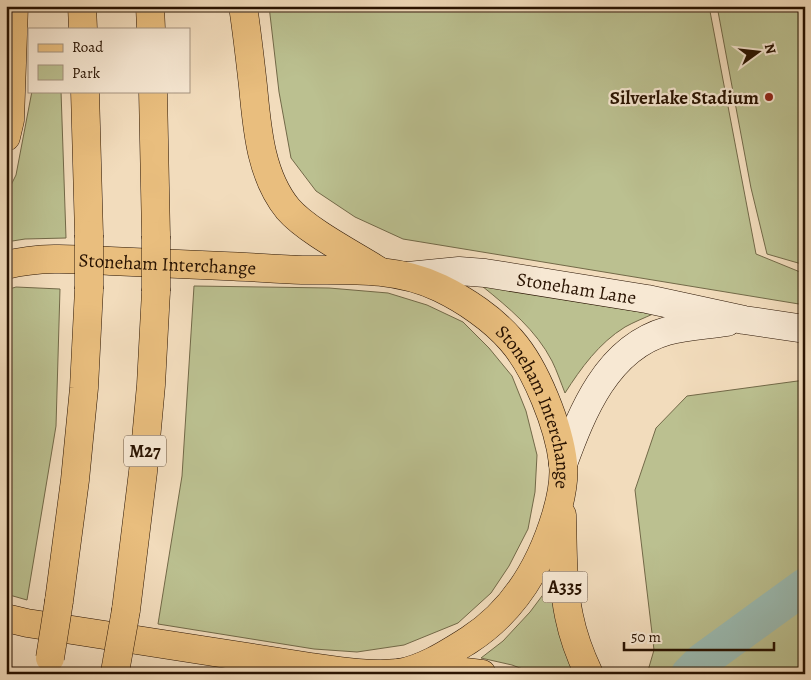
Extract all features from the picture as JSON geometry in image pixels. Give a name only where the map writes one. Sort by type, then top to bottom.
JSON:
[{"type":"main road","points":[[6,137],[10,120],[14,6]]},
{"type":"main road","points":[[82,6],[83,28]]},
{"type":"main road","points":[[150,6],[151,28]]},
{"type":"main road","points":[[244,6],[258,128],[264,163],[276,189],[288,209],[311,228],[379,271]]},
{"type":"main road","points":[[49,666],[76,480],[84,388],[89,289],[85,92]]},
{"type":"main road","name":"M27","points":[[115,673],[126,610],[143,472],[151,385],[156,291],[153,92]]},
{"type":"main road","name":"Stoneham Interchange","points":[[6,264],[19,261],[64,259],[296,270],[379,271],[408,276],[440,288],[466,303],[491,321],[512,341],[542,390],[554,420],[563,464],[561,496],[550,534],[540,558],[521,590],[502,613],[479,633],[451,651],[405,671],[354,673],[27,623],[6,618]]},
{"type":"main road","name":"A335","points":[[561,496],[564,576],[568,615],[577,648],[589,674]]},
{"type":"main road","points":[[405,671],[482,674]]},
{"type":"street","name":"Stoneham Lane","points":[[408,276],[459,271],[484,273],[647,299],[744,320],[805,329]]},
{"type":"street","name":"Stoneham Lane","points":[[563,464],[577,425],[594,391],[622,357],[641,343],[667,332],[744,320]]},
{"type":"green space","points":[[269,6],[709,6],[756,254],[805,274],[805,305],[403,239],[355,217],[316,191],[291,158],[279,92]]},
{"type":"green space","name":"Silverlake Stadium","points":[[717,6],[805,6],[805,265],[767,254],[751,188]]},
{"type":"green space","points":[[32,92],[61,92],[66,238],[25,239],[6,242],[6,195],[16,175]]},
{"type":"green space","points":[[194,286],[329,288],[388,293],[427,305],[463,322],[489,348],[512,376],[526,411],[537,455],[535,492],[528,529],[509,566],[491,593],[458,623],[404,645],[357,652],[314,649],[158,624],[182,476]]},
{"type":"green space","points":[[482,286],[653,314],[625,327],[599,348],[584,365],[565,393],[552,361],[538,339],[512,311]]},
{"type":"green space","points":[[16,287],[60,289],[56,426],[27,600],[6,594],[6,290]]},
{"type":"green space","points":[[805,380],[805,674],[647,674],[654,650],[635,490],[656,428],[687,396]]},
{"type":"green space","points":[[551,584],[576,674],[536,674],[512,665],[481,658],[503,641],[530,612]]},
{"type":"waterway","points":[[689,674],[702,661],[805,586]]},
{"type":"place","name":"Silverlake Stadium","points":[[769,97]]}]
